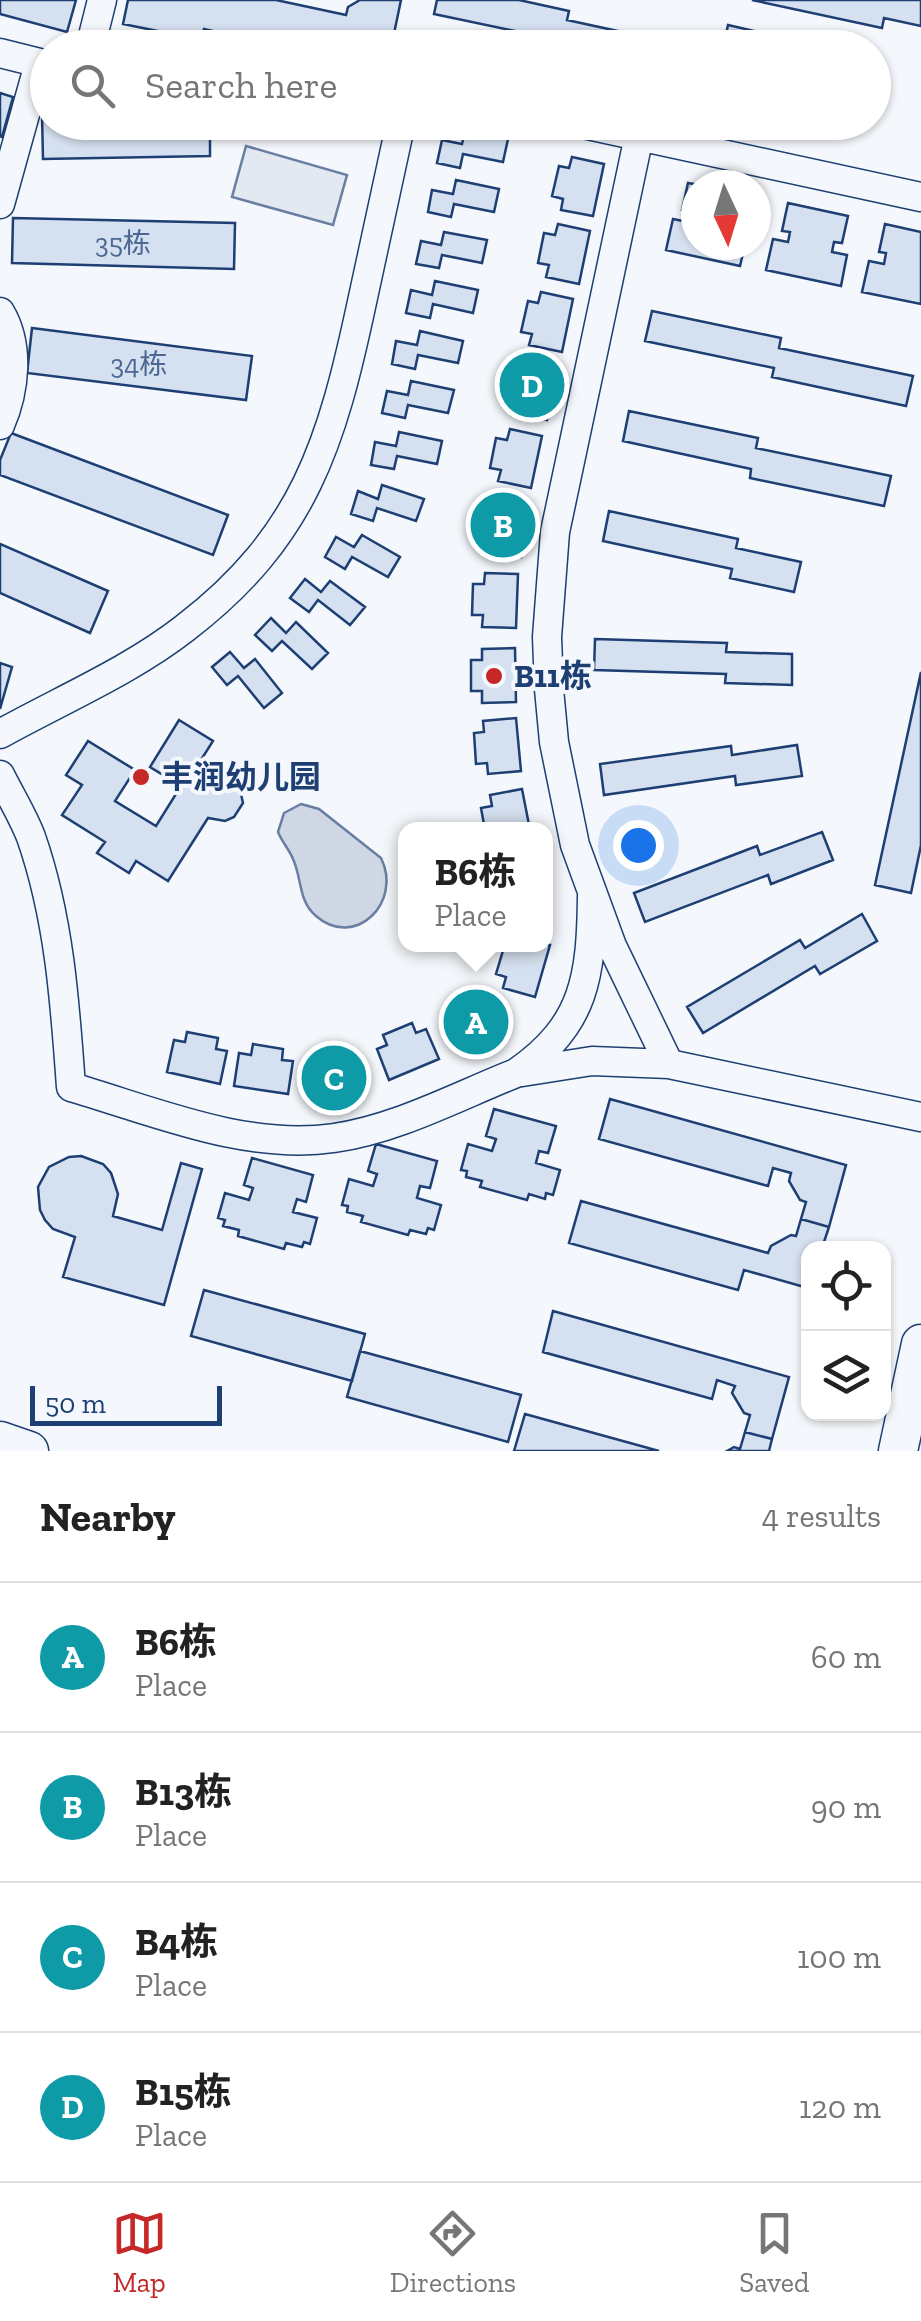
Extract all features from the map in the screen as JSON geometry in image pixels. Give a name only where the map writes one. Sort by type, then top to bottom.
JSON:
[{"type":"main road","points":[[898,1451],[921,1344]]},
{"type":"main road","points":[[0,1441],[29,1451]]},
{"type":"street","points":[[94,30],[102,0]]},
{"type":"street","points":[[0,53],[30,61]]},
{"type":"street","points":[[0,204],[30,106]]},
{"type":"street","points":[[0,734],[182,630],[236,584],[282,528],[317,466],[341,398],[397,140]]},
{"type":"street","points":[[638,140],[565,480],[550,584],[547,637],[554,742],[575,845],[612,946],[669,1064]]},
{"type":"street","points":[[658,140],[921,196]]},
{"type":"street","points":[[0,312],[9,336],[12,366],[10,396],[0,424]]},
{"type":"street","points":[[0,775],[30,833],[53,919],[66,1007],[70,1087],[234,1133],[277,1140],[348,1135],[390,1124],[516,1073],[592,1061],[669,1064],[921,1117]]},
{"type":"street","points":[[516,1073],[562,1032],[582,996],[591,956],[592,896]]},
{"type":"shaded area","points":[[246,146],[347,175],[333,225],[232,197]]},
{"type":"shaded area","points":[[301,804],[319,809],[381,858],[386,890],[380,905],[360,924],[331,925],[316,916],[306,903],[296,866],[278,832],[284,813]]},
{"type":"building","points":[[0,0],[76,0],[68,30],[0,14]]},
{"type":"building","points":[[128,0],[276,0],[346,15],[348,7],[360,0],[401,0],[395,30],[153,30],[123,24]]},
{"type":"building","points":[[437,0],[519,0],[569,11],[567,20],[613,30],[510,30],[434,14]]},
{"type":"building","points":[[752,0],[921,0],[921,26],[884,18],[882,28]]},
{"type":"building","points":[[0,93],[13,97],[2,137],[0,136]]},
{"type":"building","points":[[43,140],[210,140],[210,156],[43,159]]},
{"type":"building","points":[[442,140],[462,144],[463,140],[508,140],[503,162],[463,154],[460,168],[437,163]]},
{"type":"building","points":[[572,157],[604,164],[593,216],[561,210],[563,199],[552,196],[559,166],[569,168]]},
{"type":"building","points":[[456,180],[499,189],[494,212],[454,204],[451,217],[428,212],[432,190],[453,194]]},
{"type":"building","points":[[788,203],[848,216],[842,243],[834,242],[832,252],[847,255],[841,286],[766,270],[773,239],[788,242],[790,232],[782,231]]},
{"type":"building","points":[[13,218],[235,223],[234,269],[12,263]]},
{"type":"building","points":[[673,219],[681,221],[681,253],[666,250]]},
{"type":"building","points":[[558,224],[590,231],[579,284],[546,277],[549,265],[538,263],[544,233],[555,235]]},
{"type":"building","points":[[885,224],[921,232],[921,304],[862,292],[869,261],[884,264],[886,253],[879,252]]},
{"type":"building","points":[[444,232],[487,240],[482,263],[442,255],[439,268],[416,264],[421,241],[441,245]]},
{"type":"building","points":[[712,260],[741,260],[740,266]]},
{"type":"building","points":[[435,281],[478,290],[473,313],[433,304],[430,318],[406,313],[411,290],[432,295]]},
{"type":"building","points":[[541,292],[573,299],[562,352],[529,345],[532,334],[521,332],[528,301],[538,303]]},
{"type":"building","points":[[652,311],[781,338],[779,348],[913,376],[906,406],[772,377],[774,368],[645,341]]},
{"type":"building","points":[[32,328],[252,356],[246,400],[27,373]]},
{"type":"building","points":[[420,331],[463,341],[458,363],[418,355],[415,369],[392,364],[396,341],[417,345]]},
{"type":"building","points":[[526,360],[558,367],[547,420],[514,413],[516,402],[506,399],[512,369],[523,371]]},
{"type":"building","points":[[411,381],[454,390],[448,413],[408,405],[405,418],[382,413],[387,391],[408,395]]},
{"type":"building","points":[[629,411],[758,438],[756,448],[891,476],[884,506],[750,478],[751,469],[623,441]]},
{"type":"building","points":[[510,429],[542,436],[531,488],[498,481],[501,470],[490,468],[496,438],[507,440]]},
{"type":"building","points":[[399,432],[442,441],[437,464],[397,456],[394,469],[371,465],[375,442],[396,446]]},
{"type":"building","points":[[11,433],[228,515],[213,555],[0,475],[0,460]]},
{"type":"building","points":[[382,485],[424,499],[416,521],[377,508],[373,521],[351,514],[358,491],[378,499]]},
{"type":"building","points":[[495,499],[528,503],[521,557],[488,552],[489,541],[478,540],[482,509],[493,510]]},
{"type":"building","points":[[609,511],[738,539],[736,548],[801,562],[794,592],[730,578],[732,569],[603,541]]},
{"type":"building","points":[[362,535],[400,557],[388,577],[352,557],[345,569],[325,557],[336,537],[354,547]]},
{"type":"building","points":[[0,544],[108,591],[90,633],[0,593]]},
{"type":"building","points":[[485,573],[518,574],[516,628],[482,627],[483,615],[472,615],[473,584],[484,584]]},
{"type":"building","points":[[305,579],[321,592],[330,581],[365,607],[350,625],[318,600],[309,612],[290,598]]},
{"type":"building","points":[[271,618],[286,633],[296,622],[328,653],[312,669],[282,641],[272,651],[255,635]]},
{"type":"building","points":[[595,639],[727,643],[726,652],[792,654],[792,685],[725,683],[726,674],[594,670]]},
{"type":"building","name":"B11栋","points":[[515,648],[516,702],[482,703],[482,691],[471,691],[471,660],[482,660],[482,649]]},
{"type":"building","points":[[230,652],[244,668],[255,659],[282,693],[264,708],[238,676],[227,685],[212,667]]},
{"type":"building","points":[[0,663],[12,667],[0,709]]},
{"type":"building","points":[[921,672],[921,845],[911,893],[875,885]]},
{"type":"building","points":[[516,718],[521,771],[488,774],[487,763],[476,764],[474,733],[484,732],[483,721]]},
{"type":"building","points":[[179,720],[213,741],[201,760],[239,785],[243,803],[234,817],[225,821],[208,818],[168,881],[136,861],[129,873],[97,853],[105,842],[62,815],[82,785],[66,775],[88,741],[135,770],[115,801],[156,826],[181,786],[150,767]]},
{"type":"building","points":[[797,745],[802,776],[736,785],[735,776],[604,795],[600,764],[731,746],[732,755]]},
{"type":"building","points":[[522,789],[528,822],[484,822],[481,808],[492,806],[490,795]]},
{"type":"building","points":[[822,832],[833,860],[771,884],[768,875],[645,922],[634,893],[757,846],[760,855]]},
{"type":"building","points":[[862,914],[877,941],[820,974],[815,966],[703,1033],[687,1007],[800,940],[805,948]]},
{"type":"building","points":[[503,952],[548,952],[535,997],[503,988],[506,977],[496,974]]},
{"type":"building","points":[[478,991],[483,1000],[493,995],[508,1025],[459,1049],[445,1019],[455,1014],[450,1004]]},
{"type":"building","points":[[412,1023],[416,1033],[426,1029],[439,1059],[389,1080],[377,1049],[387,1045],[383,1035]]},
{"type":"building","points":[[187,1032],[218,1038],[216,1049],[227,1051],[220,1084],[167,1072],[174,1040],[185,1042]]},
{"type":"building","points":[[253,1044],[283,1049],[282,1060],[293,1061],[288,1094],[234,1086],[239,1053],[251,1055]]},
{"type":"building","points":[[347,1049],[348,1060],[359,1058],[363,1091],[309,1097],[305,1064],[317,1063],[316,1052]]},
{"type":"building","points":[[610,1099],[846,1165],[829,1227],[801,1219],[806,1202],[800,1200],[789,1181],[791,1173],[773,1168],[768,1186],[599,1139]]},
{"type":"building","points":[[494,1109],[556,1126],[548,1153],[539,1151],[536,1163],[560,1170],[553,1195],[546,1193],[545,1199],[529,1194],[527,1200],[480,1187],[482,1181],[466,1177],[467,1171],[461,1170],[468,1144],[492,1151],[496,1139],[486,1136]]},
{"type":"building","points":[[376,1144],[437,1161],[430,1188],[420,1186],[417,1198],[441,1205],[434,1230],[428,1228],[426,1234],[410,1230],[408,1235],[361,1222],[363,1216],[347,1212],[348,1206],[342,1205],[349,1179],[373,1186],[377,1174],[368,1171]]},
{"type":"building","points":[[81,1156],[103,1164],[111,1173],[118,1194],[113,1216],[162,1230],[181,1163],[202,1169],[164,1305],[63,1277],[75,1237],[53,1229],[45,1220],[38,1187],[49,1167]]},
{"type":"building","points":[[252,1158],[313,1175],[306,1202],[297,1199],[293,1212],[317,1218],[310,1244],[304,1242],[302,1247],[286,1243],[284,1249],[238,1236],[239,1230],[223,1226],[225,1220],[218,1218],[225,1193],[249,1200],[253,1188],[244,1185]]},
{"type":"building","points":[[581,1201],[768,1253],[771,1246],[796,1236],[801,1219],[829,1227],[824,1241],[801,1241],[801,1286],[744,1270],[738,1290],[569,1243]]},
{"type":"building","points":[[204,1290],[365,1334],[352,1381],[191,1336]]},
{"type":"building","points":[[553,1311],[789,1377],[772,1439],[745,1432],[750,1415],[744,1413],[732,1393],[735,1386],[717,1380],[712,1399],[543,1352]]},
{"type":"building","points":[[360,1351],[521,1395],[508,1442],[347,1397]]},
{"type":"building","points":[[525,1414],[659,1451],[514,1451]]},
{"type":"building","points":[[745,1432],[772,1439],[769,1451],[727,1451],[740,1449]]},
{"type":"place","name":"B15栋","points":[[532,385]]},
{"type":"place","name":"B13栋","points":[[503,525]]},
{"type":"place","name":"B11栋","points":[[494,676]]},
{"type":"place","name":"丰润幼儿园","points":[[141,777]]},
{"type":"place","name":"B6栋","points":[[476,1022]]},
{"type":"place","name":"B4栋","points":[[334,1078]]}]
